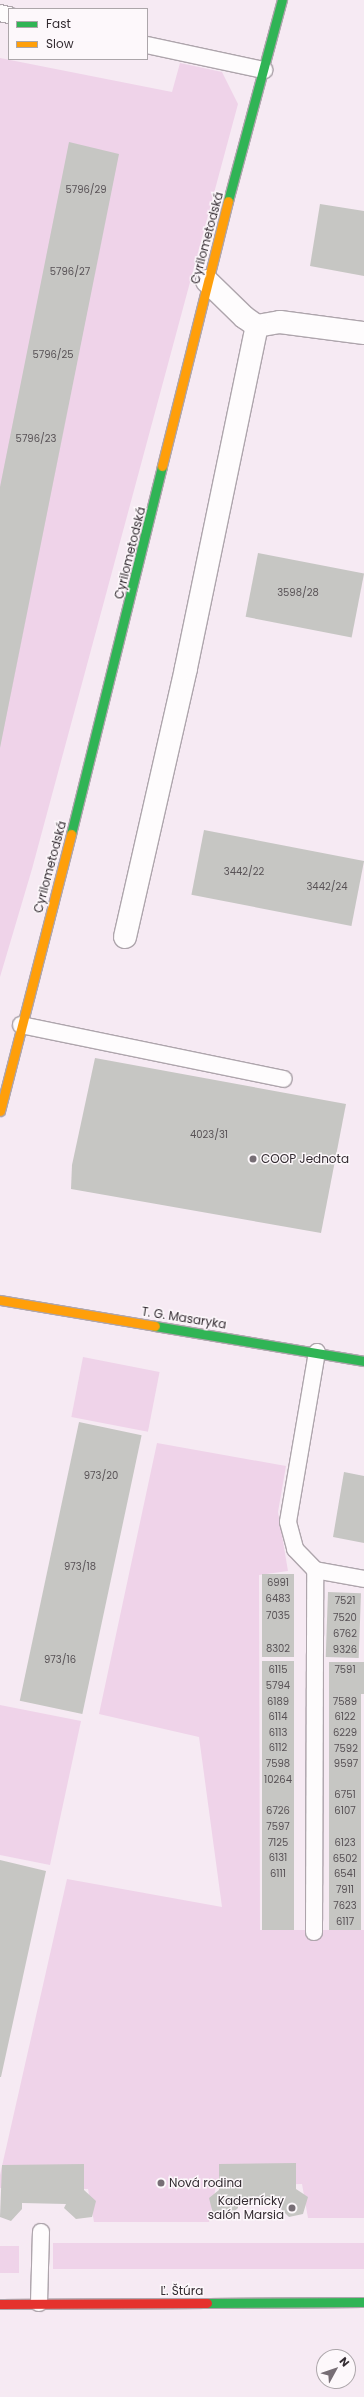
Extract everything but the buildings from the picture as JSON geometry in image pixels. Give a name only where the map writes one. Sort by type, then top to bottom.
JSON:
[{"type":"street","name":"Cyrilometodská","points":[[0,1111],[115,663],[207,281],[282,0]]},
{"type":"street","points":[[207,281],[244,317],[257,326],[280,322],[364,333]]},
{"type":"street","points":[[125,936],[186,668],[257,326]]},
{"type":"street","name":"T. G. Masaryka","points":[[0,1300],[364,1361]]},
{"type":"street","name":"Ľ. Štúra","points":[[0,2304],[364,2302]]},
{"type":"lane","points":[[148,44],[264,70]]},
{"type":"lane","points":[[21,1026],[284,1079]]},
{"type":"lane","points":[[317,1352],[288,1522],[295,1549],[315,1570],[364,1579]]},
{"type":"lane","points":[[314,1932],[315,1570]]},
{"type":"lane","points":[[38,2304],[41,2232]]},
{"type":"shaded area","points":[[0,58],[172,92],[180,63],[222,72],[238,104],[32,869],[0,977]]},
{"type":"shaded area","points":[[83,1357],[160,1372],[148,1432],[71,1417]]},
{"type":"shaded area","points":[[157,1443],[286,1466],[278,1512],[288,1571],[259,1575],[260,1930],[364,1930],[364,2218],[308,2218],[302,2184],[216,2186],[209,2222],[94,2222],[88,2189],[0,2188],[0,2175],[67,1879],[222,1907],[199,1737],[99,1714]]},
{"type":"shaded area","points":[[0,1705],[81,1721],[50,1865],[0,1855]]},
{"type":"shaded area","points":[[53,2243],[364,2243],[364,2269],[53,2269]]},
{"type":"shaded area","points":[[0,2246],[19,2246],[19,2273],[0,2273]]},
{"type":"traffic: fast","points":[[228,201],[282,0]]},
{"type":"traffic: fast","points":[[71,834],[162,466]]},
{"type":"traffic: fast","points":[[155,1326],[364,1361]]},
{"type":"traffic: fast","points":[[207,2303],[364,2302]]},
{"type":"traffic: slow","points":[[162,466],[228,201]]},
{"type":"traffic: slow","points":[[0,1111],[71,834]]},
{"type":"traffic: slow","points":[[0,1300],[155,1326]]},
{"type":"traffic: jam","points":[[0,2304],[207,2303]]},
{"type":"place","name":"COOP Jednota","points":[[253,1159]]},
{"type":"place","name":"Nová rodina","points":[[161,2183]]},
{"type":"place","name":"Kadernícky salón Marsia","points":[[292,2208]]}]
